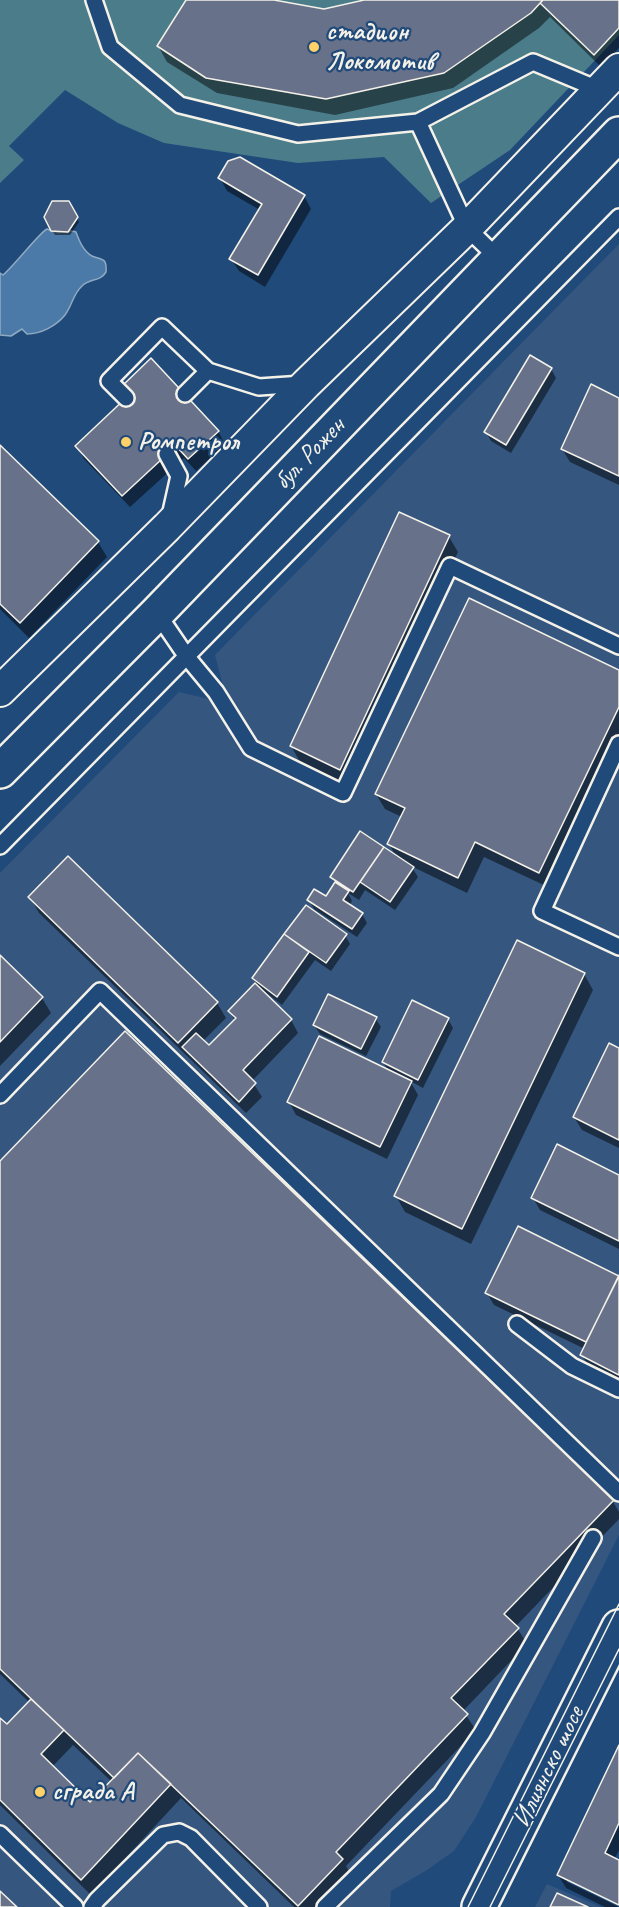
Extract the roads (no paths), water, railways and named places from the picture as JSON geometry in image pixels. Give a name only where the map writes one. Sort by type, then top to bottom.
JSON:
[{"type":"main road","name":"бул. Рожен","points":[[0,771],[157,613],[619,134]]},
{"type":"main road","name":"Илиянско шосе","points":[[479,1907],[619,1627]]},
{"type":"street","name":"бул. Рожен","points":[[0,691],[168,527],[306,384],[467,228],[610,80]]},
{"type":"lane","points":[[94,0],[110,47],[180,105],[298,134],[418,122],[533,62],[610,80]]},
{"type":"lane","points":[[418,122],[467,228],[499,259]]},
{"type":"lane","points":[[0,846],[619,217]]},
{"type":"lane","points":[[126,398],[109,381],[162,327],[208,371],[259,387],[306,384]]},
{"type":"lane","points":[[185,394],[208,371]]},
{"type":"lane","points":[[167,454],[179,476],[168,527]]},
{"type":"lane","points":[[157,613],[187,657],[216,692],[251,748],[343,793],[450,566],[619,646]]},
{"type":"lane","points":[[619,744],[542,911],[619,947]]},
{"type":"lane","points":[[0,1095],[100,991],[619,1493]]},
{"type":"lane","points":[[517,1324],[572,1366],[619,1389]]},
{"type":"lane","points":[[325,1907],[441,1794],[482,1733],[593,1538]]},
{"type":"lane","points":[[93,1907],[97,1900],[163,1835],[178,1832],[191,1838],[259,1907]]},
{"type":"lane","points":[[0,1834],[75,1907]]},
{"type":"tram line","points":[[468,1907],[619,1604]]},
{"type":"tram line","points":[[490,1907],[619,1649]]},
{"type":"place","name":"стадион Локомотив","points":[[314,47]]},
{"type":"place","name":"Ромпетрол","points":[[126,442]]},
{"type":"place","name":"сграда А","points":[[40,1792]]}]
